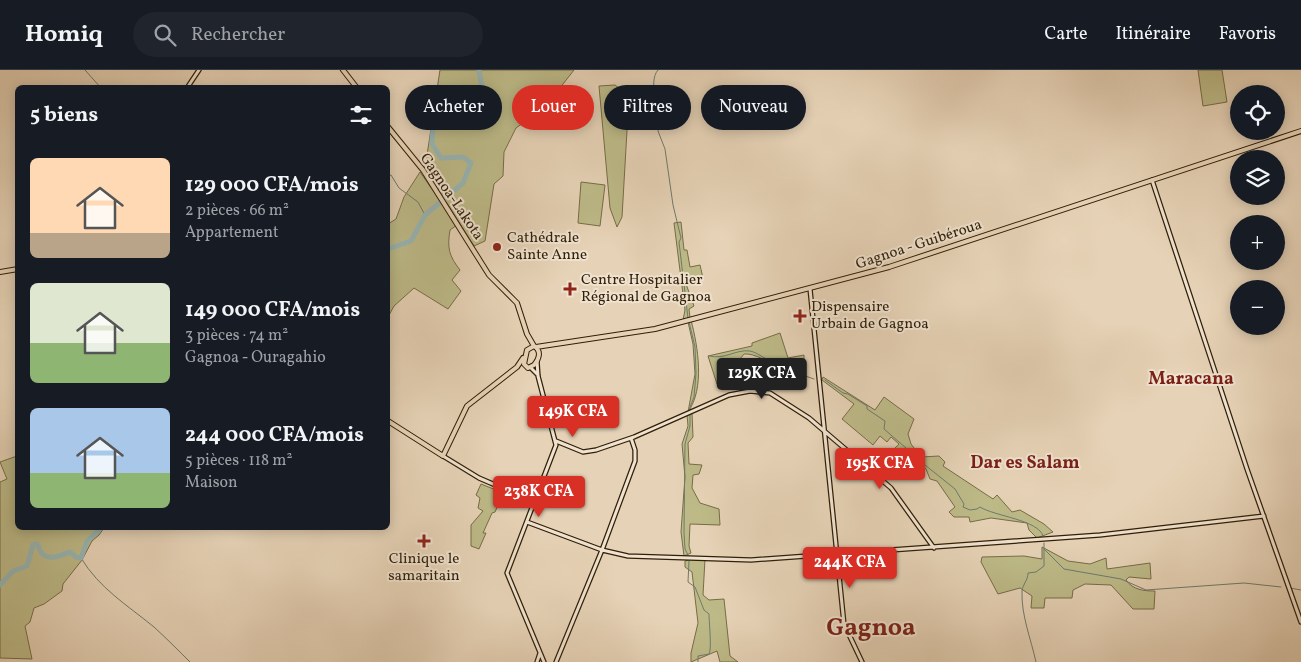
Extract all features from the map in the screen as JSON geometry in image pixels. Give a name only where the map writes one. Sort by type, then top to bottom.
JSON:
[{"type":"main road","points":[[343,70],[354,85]]},
{"type":"main road","name":"Gagnoa-Lakota","points":[[390,129],[423,170],[488,274],[517,302],[526,329],[540,356]]},
{"type":"main road","name":"Gagnoa - Guibéroua","points":[[535,347],[633,333],[691,320],[907,262],[1301,131]]},
{"type":"main road","points":[[0,272],[15,270]]},
{"type":"main road","name":"Gagnoa-Lakota","points":[[525,367],[526,329]]},
{"type":"main road","points":[[517,367],[530,368],[550,344]]},
{"type":"main road","points":[[390,422],[442,456],[467,406],[517,367],[530,347],[535,347]]},
{"type":"street","points":[[189,85],[199,70]]},
{"type":"street","points":[[1152,180],[1301,622]]},
{"type":"street","points":[[810,289],[844,624],[862,662]]},
{"type":"street","points":[[537,361],[538,376],[556,441],[528,522],[507,573],[544,662]]},
{"type":"street","points":[[530,368],[538,376]]},
{"type":"street","points":[[556,441],[588,452],[631,438],[729,395],[750,390],[761,391],[778,396],[806,416],[897,494],[934,548]]},
{"type":"street","points":[[556,662],[602,550],[635,461],[635,450],[631,438]]},
{"type":"street","points":[[442,456],[479,478],[535,502]]},
{"type":"street","points":[[528,522],[602,550],[628,556],[751,560],[1100,535],[1264,516]]},
{"type":"street","points":[[537,662],[540,653]]},
{"type":"shaded area","points":[[440,70],[574,70],[562,85],[512,85],[512,130],[515,130],[504,152],[503,176],[494,184],[485,241],[474,246],[425,168],[431,130],[502,130],[502,85],[438,85]]},
{"type":"shaded area","points":[[1198,70],[1222,70],[1227,102],[1203,106]]},
{"type":"shaded area","points":[[599,86],[604,86],[604,130],[627,130],[622,217],[617,227],[610,208]]},
{"type":"shaded area","points":[[420,172],[457,225],[450,230],[449,247],[451,256],[460,270],[452,280],[461,291],[448,309],[414,288],[394,306],[390,313],[390,223],[396,219],[404,197]]},
{"type":"shaded area","points":[[581,182],[605,185],[600,226],[578,223]]},
{"type":"shaded area","points":[[681,222],[684,250],[687,250],[690,267],[700,265],[703,278],[686,284],[694,306],[689,309],[690,318],[683,320],[685,310],[674,223]]},
{"type":"shaded area","points":[[691,320],[698,355],[698,379],[697,391],[688,412],[695,374],[693,344],[688,322]]},
{"type":"shaded area","points":[[780,333],[788,358],[804,355],[804,369],[793,373],[781,367],[777,370],[762,359],[744,354],[731,370],[732,378],[717,384],[708,356],[752,346],[752,343]]},
{"type":"shaded area","points":[[823,377],[875,410],[884,397],[914,419],[908,434],[911,444],[921,457],[939,456],[945,462],[943,466],[993,499],[997,495],[1012,512],[1020,510],[1044,524],[1053,532],[1037,538],[1029,530],[1027,523],[991,518],[970,522],[969,517],[954,517],[949,512],[955,507],[937,481],[930,479],[926,469],[919,463],[904,468],[901,453],[895,448],[899,444],[891,437],[887,442],[880,436],[873,445],[842,419],[854,404],[822,380]]},
{"type":"shaded area","points":[[692,412],[693,437],[688,443],[689,464],[702,465],[699,474],[693,475],[692,488],[700,503],[719,509],[720,525],[690,524],[689,546],[691,553],[684,556],[681,532],[685,477],[682,444],[688,426],[687,415]]},
{"type":"shaded area","points":[[15,457],[15,530],[103,530],[92,541],[82,560],[63,584],[62,591],[44,604],[34,608],[30,622],[25,626],[32,659],[0,658],[0,482],[7,479],[0,462]]},
{"type":"shaded area","points":[[481,484],[501,492],[502,496],[483,533],[486,533],[479,549],[471,546],[471,525],[483,511],[478,508],[480,498],[476,495]]},
{"type":"shaded area","points":[[1042,547],[1068,561],[1090,564],[1106,558],[1107,569],[1150,563],[1151,579],[1129,577],[1126,580],[1135,588],[1155,591],[1154,609],[1133,609],[1111,585],[1085,584],[1073,590],[1072,598],[1045,598],[1044,608],[1031,608],[1032,596],[1020,588],[998,594],[981,562],[982,557],[1024,556],[1042,559]]},
{"type":"shaded area","points":[[705,559],[703,595],[709,600],[724,599],[730,656],[738,662],[720,662],[717,651],[691,662],[691,653],[698,623],[692,572],[685,567],[685,561]]},
{"type":"waterway","points":[[85,70],[98,85]]},
{"type":"waterway","points":[[390,248],[411,241],[425,215],[463,183],[471,163],[463,157],[441,158],[432,144],[433,131],[438,118],[449,110],[463,105],[484,102],[479,70]]},
{"type":"waterway","points":[[658,70],[654,83],[659,124],[658,131],[665,149],[673,205],[681,238],[679,242],[688,318]]},
{"type":"waterway","points":[[390,175],[399,188],[418,202],[425,215]]},
{"type":"waterway","points":[[688,555],[685,549],[684,533],[685,444],[690,426],[690,407],[694,397],[696,373],[695,347],[689,322]]},
{"type":"waterway","points":[[709,356],[720,357],[750,351],[769,360],[776,361],[791,371],[814,379]]},
{"type":"waterway","points":[[825,380],[843,393],[848,394],[867,406],[867,409],[885,421],[884,429],[906,448],[903,453],[904,467],[920,461],[955,489],[964,504],[963,507],[970,510],[980,507],[1025,522],[1040,531],[1043,536]]},
{"type":"waterway","points":[[0,585],[13,571],[27,566],[33,545],[37,544],[40,551],[47,557],[55,557],[70,552],[76,557],[81,558],[87,541],[99,530]]},
{"type":"waterway","points":[[1036,662],[1025,618],[1022,591],[1028,573],[1036,572],[1044,566],[1044,543]]},
{"type":"waterway","points":[[1044,549],[1064,569],[1121,579],[1146,590],[1244,583],[1281,587]]},
{"type":"waterway","points":[[81,558],[88,569],[105,587],[154,627],[190,662]]},
{"type":"waterway","points":[[689,561],[688,582],[695,587],[704,610],[709,614],[710,651],[709,654],[698,656],[698,662]]},
{"type":"waterway","points":[[1290,588],[1301,590]]},
{"type":"place","name":"Cathédrale Sainte Anne","points":[[497,247]]},
{"type":"place","name":"Centre Hospitalier Régional de Gagnoa","points":[[570,289]]},
{"type":"place","name":"Dispensaire Urbain de Gagnoa","points":[[800,316]]},
{"type":"place","name":"Clinique le samaritain","points":[[424,541]]},
{"type":"district","name":"Maracana","points":[[1191,379]]},
{"type":"district","name":"Dar es Salam","points":[[1025,463]]},
{"type":"district","name":"Gagnoa","points":[[871,628]]}]
